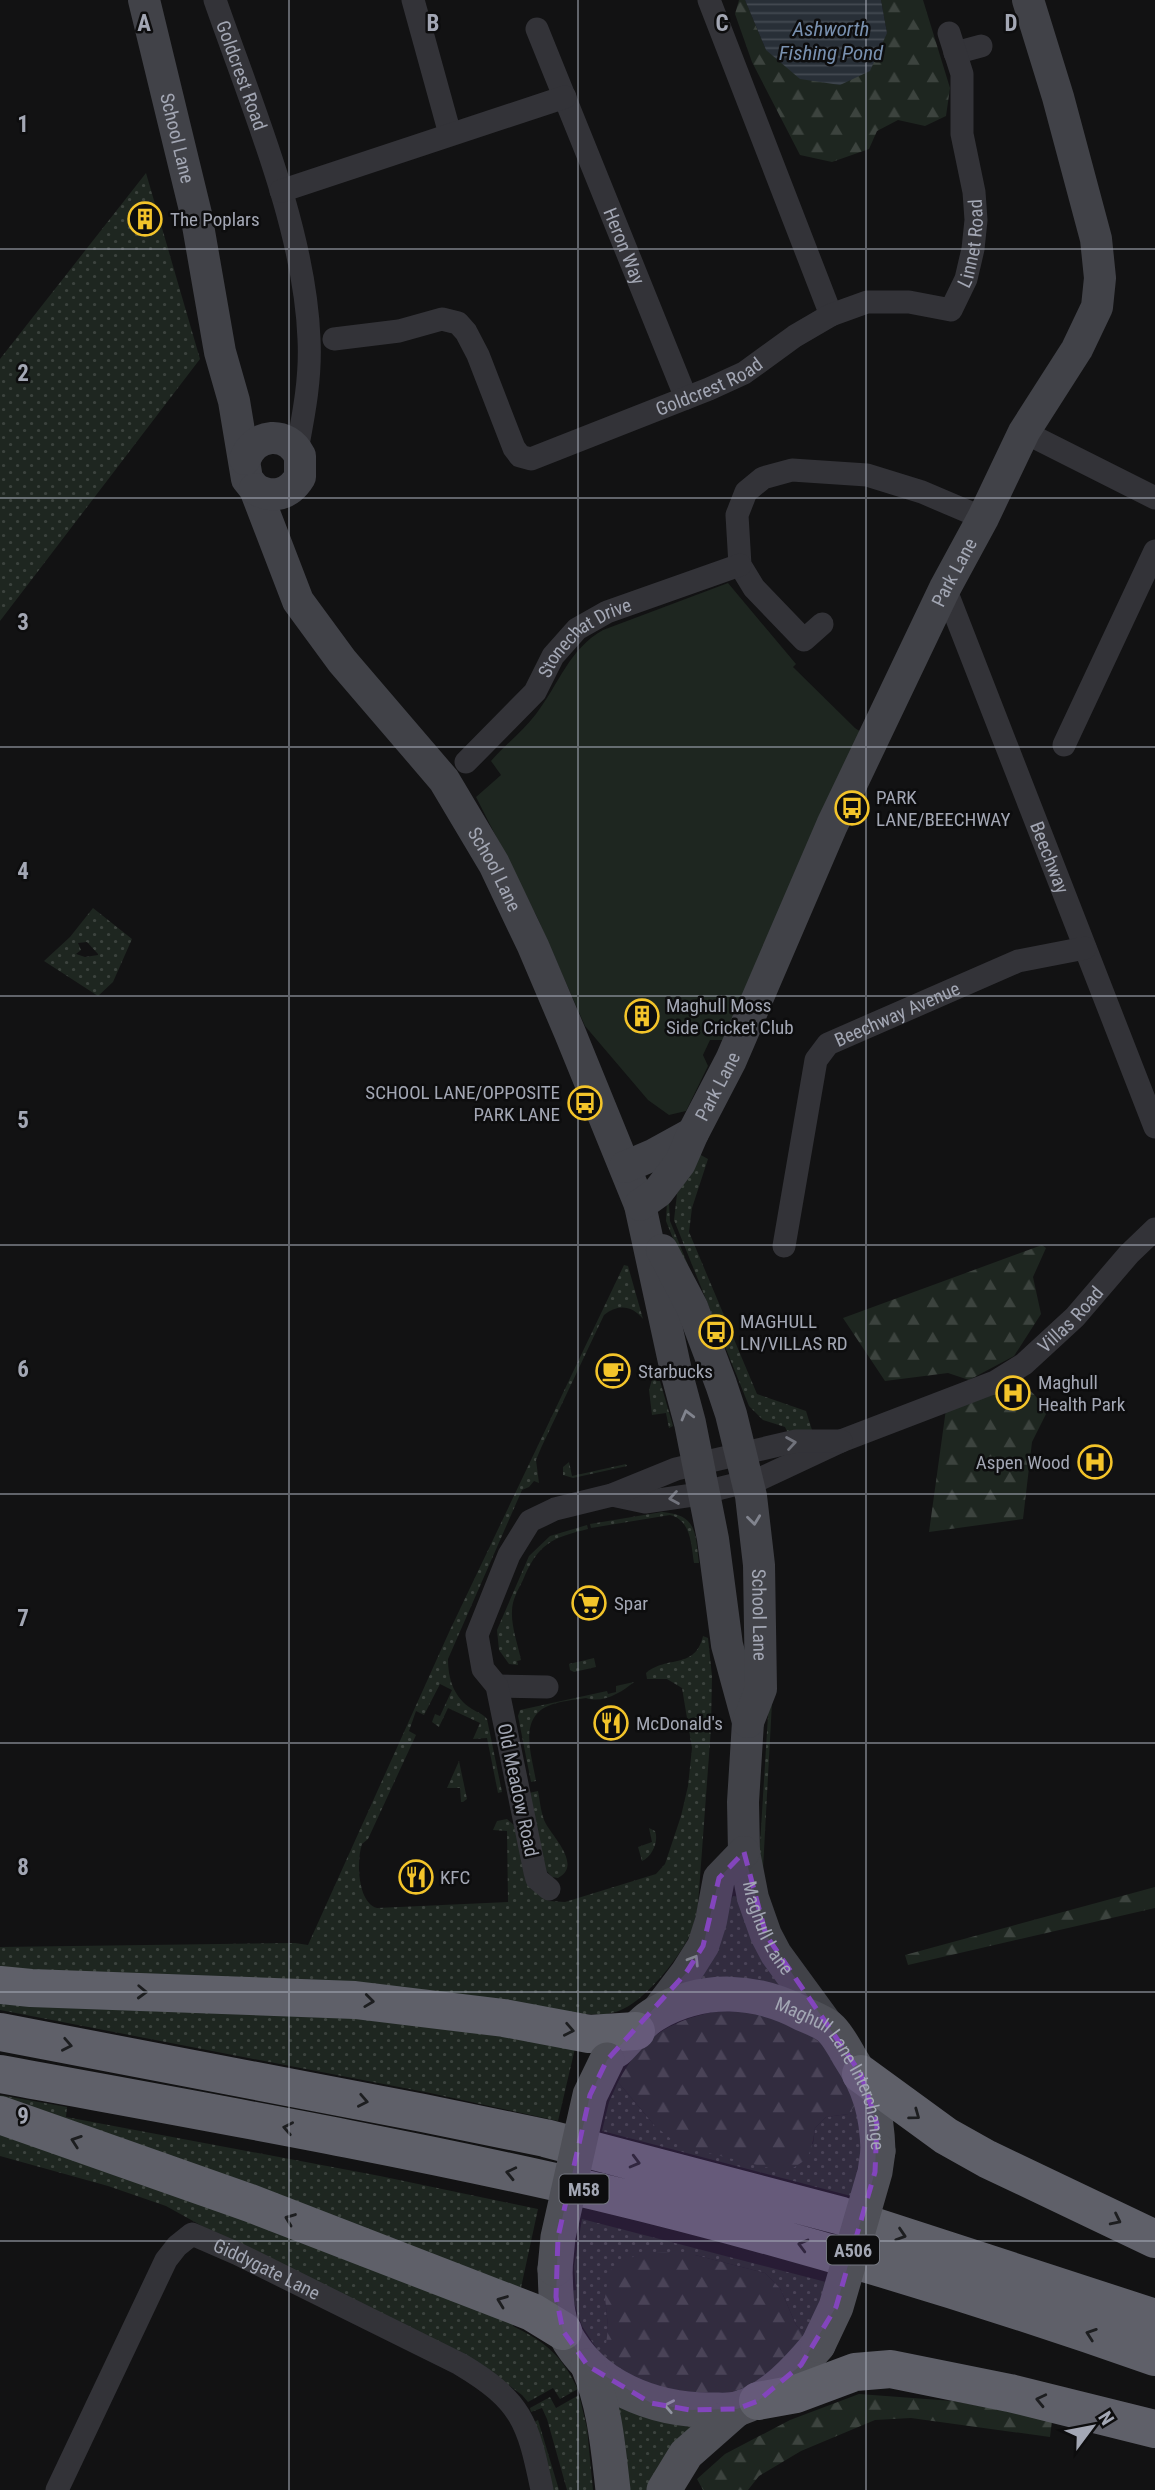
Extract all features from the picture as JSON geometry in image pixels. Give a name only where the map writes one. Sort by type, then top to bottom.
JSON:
[{"type":"highway","points":[[0,1985],[355,2000],[504,2018],[589,2034],[645,2023]]},
{"type":"highway","name":"M58","points":[[0,2032],[545,2138],[842,2216],[1155,2318]]},
{"type":"highway","name":"M58","points":[[0,2074],[350,2140],[513,2173],[637,2202],[889,2270],[1003,2305],[1155,2357]]},
{"type":"highway","points":[[861,2074],[946,2136],[987,2159],[1155,2239]]},
{"type":"highway","points":[[0,2115],[250,2203],[532,2312],[563,2331]]},
{"type":"highway","points":[[748,2405],[796,2393],[855,2372],[891,2369],[1010,2393],[1155,2429]]},
{"type":"main road","name":"Maghull Lane Interchange","points":[[743,1993],[770,1998],[830,2028],[861,2074],[871,2098],[877,2124],[878,2151],[875,2172],[836,2307],[818,2344],[792,2374],[748,2405],[690,2410],[651,2403],[619,2389],[589,2366],[563,2331],[556,2298],[558,2237],[590,2095],[607,2060],[645,2023],[695,1997],[743,1993]]},
{"type":"main road","name":"A506","points":[[589,2366],[604,2413],[613,2490]]},
{"type":"main road","name":"A506","points":[[664,2490],[686,2454],[748,2405]]},
{"type":"street","name":"School Lane","points":[[144,0],[196,214],[220,352],[234,401],[247,479],[255,489],[298,601],[342,661],[431,763],[465,811],[494,864],[533,946],[603,1109],[643,1211],[692,1307],[728,1405],[759,1564],[761,1689],[748,1722]]},
{"type":"street","name":"Goldcrest Road","points":[[215,0],[281,191],[305,291],[309,339],[307,398],[281,442]]},
{"type":"street","points":[[413,0],[450,134]]},
{"type":"street","points":[[709,0],[831,315]]},
{"type":"street","name":"Park Lane","points":[[643,1211],[680,1163],[732,1060],[832,825],[945,588],[983,518],[1024,432],[1089,327],[1097,307],[1100,278],[1096,239],[1028,0]]},
{"type":"street","name":"Heron Way","points":[[537,29],[686,398]]},
{"type":"street","name":"Linnet Road","points":[[831,315],[867,302],[909,302],[951,310],[966,279],[974,249],[976,220],[974,192],[962,134],[962,74],[952,43],[981,46]]},
{"type":"street","points":[[281,191],[565,97]]},
{"type":"street","name":"Goldcrest Road","points":[[334,339],[399,331],[442,319],[458,323],[478,355],[514,448],[526,458],[537,458],[744,373],[795,336],[831,315]]},
{"type":"street","name":"School Lane","points":[[234,401],[281,442],[302,466],[300,477],[287,492],[289,503],[282,561]]},
{"type":"street","points":[[1024,432],[1155,498]]},
{"type":"street","points":[[244,459],[254,444],[281,442]]},
{"type":"street","points":[[822,624],[804,640],[754,588],[740,565],[736,528],[741,503],[746,492],[763,478],[782,471],[867,475],[922,492],[983,518]]},
{"type":"street","points":[[255,489],[270,495],[287,492]]},
{"type":"street","points":[[1064,745],[1155,551]]},
{"type":"street","name":"Stonechat Drive","points":[[466,762],[535,692],[553,656],[577,629],[607,612],[740,565]]},
{"type":"street","name":"Beechway","points":[[945,588],[1155,1127]]},
{"type":"street","name":"Beechway Avenue","points":[[784,1246],[816,1060],[828,1044],[1018,961],[1085,948]]},
{"type":"street","name":"Park Lane","points":[[625,1167],[693,1133]]},
{"type":"street","name":"School Lane","points":[[643,1211],[676,1371],[703,1473],[727,1644],[748,1722]]},
{"type":"street","name":"Villas Road","points":[[703,1473],[741,1474],[796,1441],[848,1439],[987,1386],[1017,1370],[1075,1317],[1129,1254],[1155,1229]]},
{"type":"street","name":"School Lane","points":[[668,1262],[685,1335],[715,1433],[703,1473]]},
{"type":"street","name":"Old Meadow Road","points":[[549,1889],[537,1879],[535,1872],[497,1686],[482,1669],[477,1635],[509,1555],[530,1521],[555,1509],[612,1496],[645,1502],[703,1473],[741,1474]]},
{"type":"street","name":"School Lane","points":[[734,1671],[740,1606],[728,1513],[741,1474]]},
{"type":"street","points":[[497,1686],[547,1687]]},
{"type":"street","name":"Maghull Lane","points":[[748,1722],[743,1802],[744,1852],[753,1898],[776,1954],[830,2028]]},
{"type":"street","name":"Maghull Lane","points":[[645,2023],[686,1973],[703,1946],[719,1878],[744,1852]]},
{"type":"street","name":"Giddygate Lane","points":[[57,2490],[166,2260],[177,2246],[192,2234],[238,2254],[488,2380],[519,2411],[532,2439],[542,2490]]},
{"type":"highlighted area","points":[[744,1852],[766,1935],[861,2074],[877,2124],[875,2172],[836,2307],[801,2365],[758,2401],[737,2409],[690,2410],[651,2403],[588,2366],[563,2331],[556,2297],[558,2237],[590,2095],[607,2060],[686,1973],[703,1946],[719,1878]]},
{"type":"green space","points":[[739,0],[745,0],[766,50],[887,33],[881,0],[923,0],[950,88],[946,116],[925,126],[898,120],[877,131],[869,149],[832,162],[800,155],[752,62],[735,14]]},
{"type":"green space","points":[[146,173],[200,359],[0,621],[0,359]]},
{"type":"green space","points":[[728,583],[796,664],[793,667],[864,734],[723,1040],[710,1040],[703,1055],[708,1066],[686,1111],[669,1115],[648,1100],[585,1026],[537,917],[476,797],[501,775],[491,761],[536,714],[565,668],[591,638],[603,630]]},
{"type":"green space","points":[[93,908],[132,939],[113,982],[98,996],[44,961],[70,937]],"holes":[[[87,942],[98,954],[85,957],[76,954],[81,950],[78,943]]]},
{"type":"green space","points":[[699,1154],[708,1159],[692,1208],[689,1232],[757,1394],[806,1411],[812,1430],[788,1433],[785,1427],[763,1420],[749,1406],[674,1220],[677,1194]]},
{"type":"green space","points":[[667,1200],[670,1221],[688,1265],[685,1268],[666,1221]]},
{"type":"green space","points":[[1042,1245],[1046,1248],[1033,1277],[1041,1314],[1014,1356],[969,1380],[948,1373],[885,1381],[843,1318]]},
{"type":"green space","points":[[624,1265],[628,1266],[643,1319],[634,1311],[624,1308],[614,1309],[604,1315],[536,1460],[539,1483],[534,1481],[522,1490],[448,1659],[449,1674],[456,1694],[466,1705],[487,1719],[502,1792],[498,1793],[487,1738],[473,1739],[480,1723],[448,1708],[439,1727],[432,1722],[435,1714],[440,1716],[452,1690],[440,1684],[424,1715],[416,1711],[409,1731],[416,1735],[368,1839],[362,1844],[359,1871],[362,1890],[371,1905],[377,1908],[508,1902],[507,1831],[493,1830],[497,1821],[507,1819],[515,1826],[530,1888],[549,1901],[565,1902],[656,1874],[665,1864],[681,1816],[688,1786],[692,1748],[682,1688],[667,1679],[647,1679],[646,1673],[663,1664],[694,1654],[703,1636],[708,1638],[712,1676],[711,1728],[698,1905],[686,1942],[662,1975],[632,2004],[609,2013],[585,2014],[584,2023],[0,1970],[0,1947],[308,1945],[450,1630]]},
{"type":"green space","points":[[653,1376],[660,1381],[673,1426],[669,1428],[666,1413],[652,1415],[649,1390]]},
{"type":"green space","points":[[1008,1383],[1022,1386],[1032,1392],[1046,1414],[1032,1442],[1023,1519],[929,1532],[946,1409]]},
{"type":"green space","points":[[569,1462],[572,1476],[626,1464],[627,1466],[573,1478],[563,1475],[563,1467]]},
{"type":"green space","points":[[662,1512],[682,1517],[692,1527],[699,1563],[694,1563],[686,1527],[670,1515],[591,1528],[590,1524]]},
{"type":"green space","points":[[587,1525],[588,1529],[547,1544],[534,1558],[512,1607],[521,1660],[517,1661],[518,1665],[509,1664],[499,1650],[497,1630],[529,1556],[550,1536]]},
{"type":"green space","points":[[594,1658],[596,1667],[574,1672],[570,1670],[569,1664]]},
{"type":"green space","points":[[634,1682],[618,1693],[605,1698],[562,1702],[539,1712],[530,1729],[530,1750],[536,1781],[531,1782],[518,1716],[520,1710],[607,1691],[608,1694],[616,1692],[616,1686]]},
{"type":"green space","points":[[770,1683],[773,1684],[763,1869],[758,1877]]},
{"type":"green space","points":[[459,1761],[467,1799],[463,1802],[460,1788],[447,1788]]},
{"type":"green space","points":[[538,1791],[544,1820],[567,1859],[565,1873],[558,1878],[552,1877],[545,1869],[529,1793]]},
{"type":"green space","points":[[649,1828],[655,1831],[655,1844],[649,1856],[642,1861],[638,1847],[652,1842]]},
{"type":"green space","points":[[1155,1887],[1155,1908],[908,1965],[905,1955]]},
{"type":"green space","points":[[733,1896],[747,1898],[790,1989],[693,1984]]},
{"type":"green space","points":[[0,1989],[237,2003],[576,2044],[558,2121],[430,2093],[0,2010]]},
{"type":"green space","points":[[716,2011],[761,2012],[800,2028],[835,2058],[857,2103],[848,2114],[826,2117],[815,2128],[808,2156],[785,2172],[680,2146],[655,2126],[618,2082],[637,2053],[658,2034],[684,2020]]},
{"type":"green space","points":[[649,2034],[822,2038],[861,2102],[861,2154],[851,2196],[602,2131],[609,2102],[618,2082],[655,2126],[813,2144],[815,2128],[826,2117],[848,2114],[644,2044],[632,2060],[627,2057]]},
{"type":"green space","points":[[0,2095],[67,2107],[66,2117],[380,2176],[538,2209],[519,2297],[0,2108]]},
{"type":"green space","points":[[0,2131],[516,2317],[513,2326],[552,2351],[578,2389],[560,2399],[553,2388],[528,2402],[489,2370],[166,2206],[108,2186],[0,2156]]},
{"type":"green space","points":[[582,2219],[826,2282],[816,2314],[806,2334],[796,2325],[780,2288],[765,2273],[695,2255],[605,2298],[608,2327],[606,2354],[720,2393],[737,2389],[770,2373],[756,2386],[720,2397],[648,2388],[602,2357],[582,2326],[570,2291],[576,2290],[574,2266]]},
{"type":"green space","points":[[664,2252],[695,2255],[765,2273],[780,2288],[796,2325],[806,2334],[769,2373],[749,2385],[728,2392],[706,2395],[684,2393],[642,2379],[605,2354],[608,2327],[605,2298],[609,2271],[636,2255]]},
{"type":"green space","points":[[859,2394],[953,2401],[1045,2418],[1052,2421],[1050,2437],[911,2418],[875,2420],[801,2451],[759,2476],[748,2490],[703,2490],[697,2479],[725,2454],[790,2420]]},
{"type":"green space","points":[[579,2395],[587,2428],[593,2490],[567,2490],[547,2419],[542,2408],[531,2412],[530,2408],[550,2397],[556,2408]]},
{"type":"green space","points":[[614,2401],[698,2425],[651,2490],[624,2490]]},
{"type":"green space","points":[[538,2420],[559,2490],[551,2490],[534,2422]]},
{"type":"water","name":"Ashworth Fishing Pond","points":[[745,0],[881,0],[887,33],[870,71],[840,85],[800,79],[766,50]]},
{"type":"place","name":"The Poplars","points":[[145,219]]},
{"type":"place","name":"PARK LANE/BEECHWAY","points":[[852,808]]},
{"type":"place","name":"Maghull Moss Side Cricket Club","points":[[642,1016]]},
{"type":"place","name":"SCHOOL LANE/OPPOSITE PARK LANE","points":[[585,1103]]},
{"type":"place","name":"MAGHULL LN/VILLAS RD","points":[[716,1332]]},
{"type":"place","name":"Starbucks","points":[[613,1371]]},
{"type":"place","name":"Maghull Health Park","points":[[1013,1393]]},
{"type":"place","name":"Aspen Wood","points":[[1095,1462]]},
{"type":"place","name":"Spar","points":[[589,1603]]},
{"type":"place","name":"McDonald's","points":[[611,1723]]},
{"type":"place","name":"KFC","points":[[416,1877]]}]
